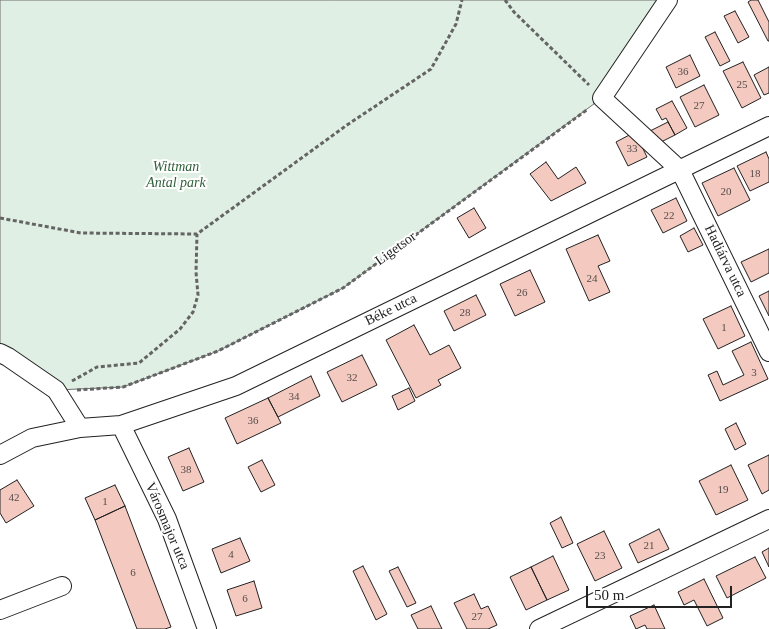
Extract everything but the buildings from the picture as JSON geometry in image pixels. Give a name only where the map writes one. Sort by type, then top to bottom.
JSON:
[{"type":"street","points":[[668,0],[602,98],[680,170]]},
{"type":"street","name":"Béke utca","points":[[0,455],[32,438],[80,428],[121,426],[236,386],[769,126]]},
{"type":"street","name":"Hadiárva utca","points":[[680,170],[769,352]]},
{"type":"street","points":[[0,353],[8,356],[56,390],[80,428]]},
{"type":"street","name":"Városmajor utca","points":[[121,426],[167,519],[207,629]]},
{"type":"street","points":[[539,629],[769,519]]},
{"type":"street","points":[[0,610],[62,586]]},
{"type":"path","points":[[0,218],[81,233],[197,234],[347,125],[431,70],[456,24],[462,0]]},
{"type":"path","points":[[505,0],[514,12],[602,98]]},
{"type":"path","name":"Ligetsor","points":[[56,390],[123,387],[218,351],[343,288],[602,98]]},
{"type":"path","points":[[56,390],[97,367],[139,363],[180,329],[193,312],[198,295],[196,272],[197,234]]},
{"type":"green space","name":"Wittman Antal park","points":[[0,0],[668,0],[602,98],[343,288],[218,351],[123,387],[56,390],[0,353]]}]
